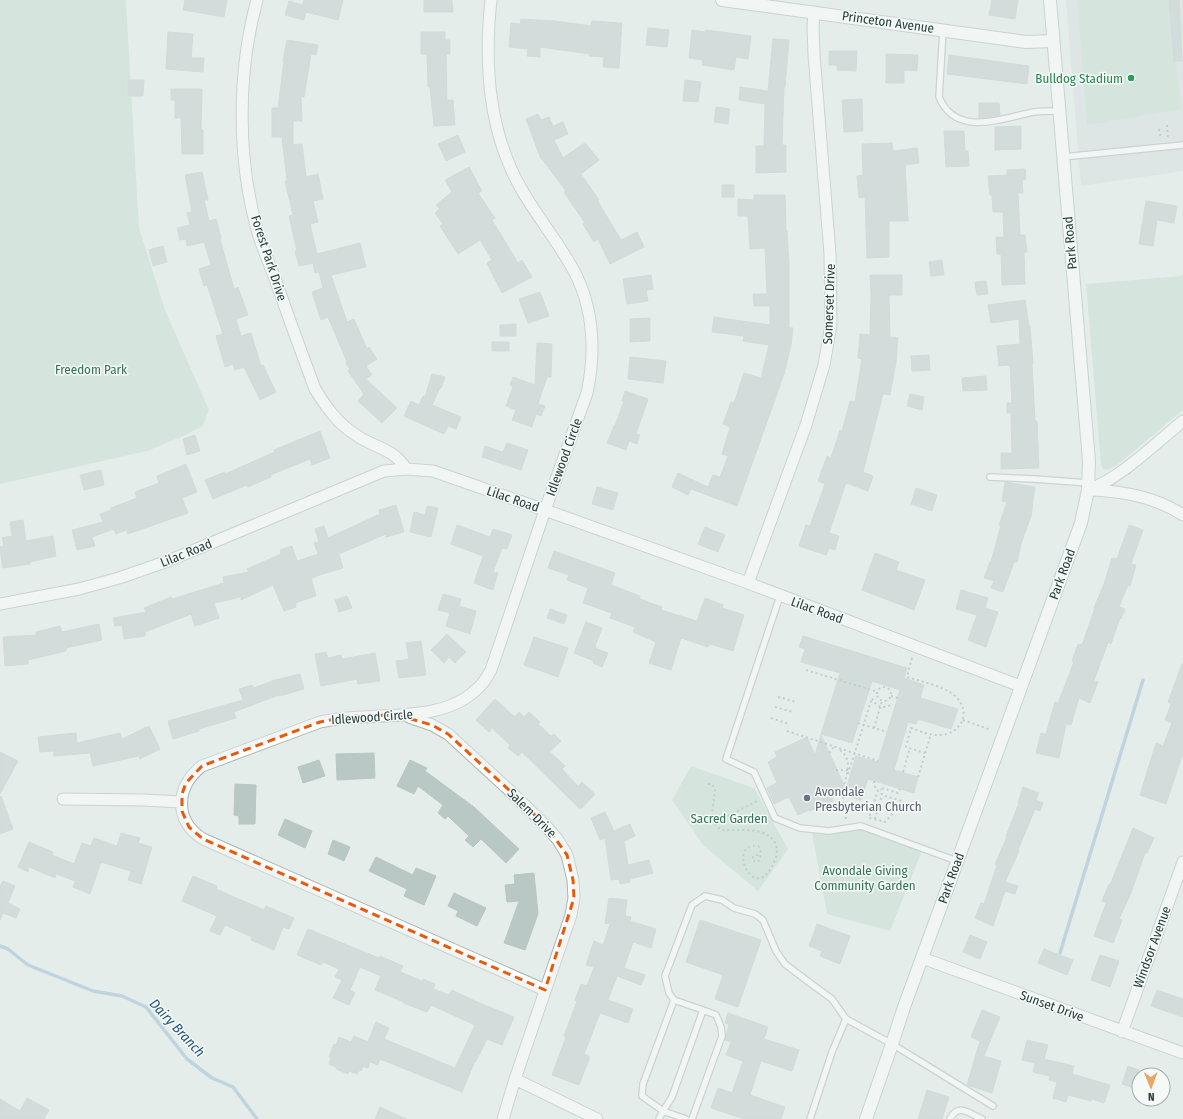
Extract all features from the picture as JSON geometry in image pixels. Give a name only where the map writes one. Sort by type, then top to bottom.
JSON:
[{"type":"main road","name":"Princeton Avenue","points":[[722,0],[1032,42],[1053,41]]},
{"type":"main road","name":"Park Road","points":[[866,1119],[904,1006],[1081,523],[1089,486],[1089,461],[1050,0]]},
{"type":"street","name":"Forest Park Drive","points":[[258,0],[252,24],[243,81],[243,128],[246,171],[250,199],[258,234],[315,389],[327,407],[341,423],[354,434],[370,444],[388,451],[401,460],[406,469]]},
{"type":"street","name":"Idlewood Circle","points":[[491,0],[488,30],[488,62],[491,95],[498,131],[508,163],[522,191],[568,259],[579,280],[587,303],[591,326],[592,348],[591,374],[587,393],[545,510],[491,670],[482,684],[456,704],[414,714],[350,716],[320,722],[202,766],[193,773],[186,783],[181,802],[182,811],[186,822],[194,832],[203,839],[545,990]]},
{"type":"street","name":"Somerset Drive","points":[[748,583],[806,424],[824,365],[831,325],[830,254],[814,55],[814,12]]},
{"type":"street","points":[[1089,486],[1104,483],[1121,472],[1183,421]]},
{"type":"street","name":"Lilac Road","points":[[0,604],[79,589],[126,576],[174,559],[384,471],[406,469],[433,471],[748,583],[1020,686]]},
{"type":"street","points":[[1089,486],[1136,496],[1168,506],[1183,515]]},
{"type":"street","name":"Salem Drive","points":[[397,715],[424,721],[448,734],[510,790],[558,840],[567,855],[574,880],[574,898],[571,914],[514,1079],[503,1119]]},
{"type":"street","points":[[63,799],[181,802]]},
{"type":"street","name":"Windsor Avenue","points":[[1122,1032],[1183,862]]},
{"type":"street","name":"Sunset Drive","points":[[922,958],[1183,1053]]},
{"type":"street","points":[[514,1079],[597,1119]]},
{"type":"lane","points":[[943,30],[939,97],[953,117],[968,122],[1003,120],[1035,112],[1059,111]]},
{"type":"lane","points":[[1063,157],[1183,145]]},
{"type":"lane","points":[[990,477],[1034,478],[1089,486]]},
{"type":"lane","points":[[780,596],[726,759],[754,772],[775,818],[800,828],[829,830],[861,826],[957,861]]},
{"type":"lane","points":[[692,1119],[722,1036],[721,1027],[716,1015],[674,1000],[669,993],[665,976],[692,906],[705,896],[722,900],[734,908],[755,914],[763,920],[776,951],[785,964],[832,999],[846,1019],[892,1044],[993,1106]]},
{"type":"lane","points":[[674,1000],[642,1084],[642,1096],[663,1111],[686,1119]]},
{"type":"lane","points":[[659,1119],[672,1097],[703,1010]]},
{"type":"lane","points":[[810,1119],[832,1052],[846,1019]]},
{"type":"lane","points":[[950,1119],[953,1113],[957,1110],[963,1110],[982,1119]]},
{"type":"path","points":[[1159,129],[1161,139],[1168,138],[1167,125]]},
{"type":"path","points":[[912,658],[906,677],[946,690],[955,696],[963,708],[963,720],[955,730],[949,734],[931,734],[911,728],[906,747],[926,753]]},
{"type":"path","points":[[806,670],[878,692]]},
{"type":"path","points":[[878,692],[885,688],[890,691],[891,696]]},
{"type":"path","points":[[878,692],[878,696],[882,701]]},
{"type":"path","points":[[891,696],[898,698]]},
{"type":"path","points":[[882,701],[888,700],[891,696]]},
{"type":"path","points":[[778,697],[796,702]]},
{"type":"path","points":[[846,819],[843,793],[872,698],[874,703],[880,707],[888,707],[892,704]]},
{"type":"path","points":[[874,728],[882,701]]},
{"type":"path","points":[[775,707],[793,712]]},
{"type":"path","points":[[771,718],[789,724]]},
{"type":"path","points":[[963,720],[991,730]]},
{"type":"path","points":[[858,723],[887,732]]},
{"type":"path","points":[[787,731],[878,761]]},
{"type":"path","points":[[918,777],[931,734]]},
{"type":"path","points":[[829,753],[834,747]]},
{"type":"path","points":[[838,748],[843,752],[847,759],[848,774]]},
{"type":"path","points":[[902,772],[910,748]]},
{"type":"path","points":[[836,770],[848,770]]},
{"type":"path","points":[[874,781],[874,787],[880,789],[898,793],[900,789]]},
{"type":"path","points":[[708,784],[712,784],[715,790],[712,813],[717,827],[722,830],[761,832],[773,839],[777,845],[775,860],[770,870],[763,877],[758,878],[753,876],[745,868],[743,857],[747,850],[752,846],[758,846],[760,848],[760,854],[760,859],[758,862],[753,861],[753,857],[760,854]]},
{"type":"path","points":[[882,795],[903,802],[885,822],[869,818],[880,789],[885,785]]},
{"type":"path","points":[[875,819],[882,795],[880,789]]},
{"type":"path","points":[[715,823],[760,799]]},
{"type":"highlighted area","points":[[397,715],[432,725],[448,734],[509,790],[546,826],[567,855],[573,880],[574,898],[545,990],[203,839],[189,827],[182,811],[182,794],[186,783],[202,766],[320,722],[350,716]]},
{"type":"shaded area","points":[[1066,0],[1183,0],[1183,171],[1081,186]]},
{"type":"green space","name":"Freedom Park","points":[[0,0],[126,0],[139,228],[165,310],[209,410],[203,426],[147,451],[0,484]]},
{"type":"green space","name":"Bulldog Stadium","points":[[1077,0],[1169,0],[1181,109],[1087,125]]},
{"type":"green space","points":[[1183,274],[1183,410],[1117,465],[1107,470],[1103,469],[1101,465],[1086,284],[1180,276]]},
{"type":"green space","name":"Sacred Garden","points":[[691,766],[754,788],[788,849],[758,891],[703,845],[672,800]]},
{"type":"green space","name":"Avondale Giving Community Garden","points":[[860,829],[922,851],[890,931],[827,914],[812,833]]},
{"type":"building","points":[[185,0],[227,0],[224,17],[183,10]]},
{"type":"building","points":[[304,0],[343,0],[338,20],[306,12],[304,20],[285,15],[289,1],[302,5]]},
{"type":"building","points":[[424,0],[452,0],[453,12],[424,12]]},
{"type":"building","points":[[992,0],[1018,0],[1015,19],[989,15]]},
{"type":"building","points":[[1169,0],[1179,0],[1182,61],[1174,61]]},
{"type":"building","points":[[521,19],[555,21],[591,26],[592,21],[622,23],[619,68],[603,67],[604,57],[589,56],[590,54],[540,47],[540,57],[527,56],[528,49],[509,47],[511,23],[520,24]]},
{"type":"building","points":[[648,28],[669,30],[667,47],[646,45]]},
{"type":"building","points":[[692,30],[706,32],[706,30],[751,36],[748,59],[736,57],[734,70],[702,65],[703,60],[689,58]]},
{"type":"building","points":[[168,32],[193,34],[191,58],[204,58],[203,72],[166,69]]},
{"type":"building","points":[[421,32],[445,32],[445,40],[450,40],[450,54],[446,54],[447,100],[453,100],[455,125],[434,126],[430,87],[428,87],[427,54],[421,54]]},
{"type":"building","points":[[773,39],[789,40],[784,87],[782,145],[786,145],[786,172],[756,173],[756,146],[764,146],[765,104],[739,100],[740,87],[768,91]]},
{"type":"building","points":[[287,40],[318,45],[316,55],[311,54],[304,97],[301,97],[302,121],[293,121],[293,145],[302,144],[306,177],[318,174],[323,199],[313,201],[318,222],[310,224],[317,254],[360,243],[366,267],[331,275],[347,322],[354,319],[367,349],[369,347],[377,359],[366,366],[372,375],[366,379],[397,408],[382,423],[358,401],[364,394],[348,371],[350,369],[346,363],[347,362],[328,317],[321,320],[312,292],[323,288],[319,272],[315,273],[313,263],[299,266],[295,251],[297,251],[289,216],[293,215],[285,181],[287,181],[282,137],[272,137],[272,108],[278,108],[283,61]]},
{"type":"building","points":[[829,51],[857,51],[856,71],[837,70],[837,65],[829,65]]},
{"type":"building","points":[[886,54],[918,55],[917,71],[904,70],[904,83],[886,83]]},
{"type":"building","points":[[949,55],[1029,66],[1027,84],[947,74]]},
{"type":"building","points":[[128,80],[144,80],[143,96],[128,96]]},
{"type":"building","points":[[685,80],[701,82],[698,102],[683,101]]},
{"type":"building","points":[[171,89],[202,89],[201,130],[203,130],[203,154],[182,154],[181,118],[175,118],[175,100],[171,100]]},
{"type":"building","points":[[862,99],[863,131],[844,132],[842,100]]},
{"type":"building","points":[[979,103],[999,103],[1000,115],[979,118]]},
{"type":"building","points":[[716,107],[730,109],[728,124],[714,122]]},
{"type":"building","points":[[538,114],[541,120],[549,117],[553,126],[563,122],[568,134],[554,140],[563,158],[583,144],[586,144],[599,160],[581,174],[599,200],[597,200],[621,240],[637,232],[644,247],[610,264],[598,239],[594,242],[583,224],[585,223],[564,192],[566,191],[541,159],[526,119]]},
{"type":"building","points":[[1021,126],[1021,149],[995,150],[995,127]]},
{"type":"building","points":[[944,131],[964,131],[965,151],[968,151],[969,166],[946,167]]},
{"type":"building","points":[[458,135],[465,152],[446,161],[438,144]]},
{"type":"building","points":[[892,143],[893,151],[917,148],[919,163],[905,165],[908,221],[889,221],[889,257],[867,258],[865,197],[859,198],[857,176],[863,175],[862,144]]},
{"type":"building","points":[[469,167],[482,191],[478,193],[495,218],[492,220],[518,263],[522,260],[532,277],[502,293],[487,263],[492,260],[480,240],[458,254],[440,226],[443,224],[435,213],[440,209],[436,205],[452,192],[445,180]]},
{"type":"building","points":[[1025,169],[1026,179],[1022,180],[1023,193],[1018,193],[1020,235],[1025,235],[1027,252],[1024,252],[1025,284],[1002,285],[1001,254],[997,254],[996,237],[1004,237],[1003,212],[993,212],[992,195],[990,195],[988,176],[1007,175],[1007,170]]},
{"type":"building","points":[[202,172],[208,200],[204,200],[209,221],[216,219],[234,289],[238,287],[248,315],[236,319],[241,336],[251,333],[261,366],[263,365],[276,392],[260,400],[244,367],[235,370],[233,364],[225,367],[216,336],[223,334],[207,285],[204,286],[199,269],[211,265],[204,242],[187,246],[186,239],[180,240],[177,228],[190,225],[187,213],[192,212],[185,175]]},
{"type":"building","points":[[722,185],[734,185],[734,197],[722,197]]},
{"type":"building","points":[[754,195],[785,195],[789,264],[789,328],[793,328],[791,345],[784,374],[737,506],[691,489],[688,495],[672,487],[678,473],[708,487],[713,475],[720,477],[728,456],[722,454],[730,427],[723,424],[731,402],[734,403],[744,373],[761,378],[769,345],[743,341],[744,336],[712,332],[714,317],[770,325],[770,306],[754,306],[753,294],[767,294],[765,248],[750,249],[748,216],[738,216],[738,199],[754,200]]},
{"type":"building","points":[[1146,201],[1177,206],[1174,223],[1157,220],[1153,246],[1139,244]]},
{"type":"building","points":[[163,246],[167,262],[153,266],[149,250]]},
{"type":"building","points":[[942,260],[944,275],[931,276],[929,262]]},
{"type":"building","points":[[651,275],[653,289],[646,290],[648,301],[627,304],[623,279]]},
{"type":"building","points":[[870,275],[902,275],[902,295],[889,295],[890,337],[898,338],[896,362],[890,395],[883,394],[863,472],[873,476],[868,491],[846,483],[829,533],[839,536],[835,550],[829,548],[826,555],[799,546],[806,525],[810,526],[825,484],[818,481],[827,456],[831,458],[840,430],[842,431],[850,401],[855,402],[862,359],[858,358],[860,334],[870,335]]},
{"type":"building","points":[[986,281],[988,294],[977,295],[975,282]]},
{"type":"building","points":[[540,292],[549,316],[528,323],[519,299]]},
{"type":"building","points":[[1025,300],[1030,326],[1039,468],[1001,469],[1001,453],[1012,453],[1011,413],[1007,413],[1007,403],[1012,403],[1010,365],[999,366],[997,346],[1020,344],[1019,319],[991,323],[988,305]]},
{"type":"building","points":[[650,318],[650,341],[630,342],[630,319]]},
{"type":"building","points":[[516,324],[516,336],[500,336],[500,325]]},
{"type":"building","points":[[492,342],[509,342],[509,351],[492,351]]},
{"type":"building","points":[[537,343],[552,344],[551,377],[547,377],[538,404],[545,406],[541,416],[536,414],[532,427],[512,420],[516,410],[506,406],[513,387],[510,385],[513,377],[535,385]]},
{"type":"building","points":[[929,355],[930,370],[912,371],[911,356]]},
{"type":"building","points":[[630,357],[666,361],[663,383],[628,379]]},
{"type":"building","points":[[432,374],[445,377],[432,405],[461,417],[456,429],[448,426],[444,434],[404,416],[411,401],[419,405],[423,396],[425,397]]},
{"type":"building","points":[[986,376],[987,390],[963,391],[962,378]]},
{"type":"building","points":[[625,391],[648,399],[636,434],[640,435],[637,444],[629,441],[626,450],[607,443],[624,401],[622,401]]},
{"type":"building","points":[[910,394],[924,397],[922,410],[907,406]]},
{"type":"building","points":[[320,431],[330,458],[312,465],[310,459],[270,475],[271,477],[248,487],[247,485],[213,499],[205,480],[225,472],[225,474],[275,452],[274,450]]},
{"type":"building","points":[[195,435],[200,451],[187,455],[183,439]]},
{"type":"building","points":[[507,443],[528,450],[521,470],[482,457],[485,446],[503,452]]},
{"type":"building","points":[[186,464],[197,492],[182,498],[188,513],[128,534],[126,530],[116,534],[114,529],[92,537],[95,546],[77,550],[72,530],[103,522],[100,514],[137,498],[135,492],[159,483],[157,476]]},
{"type":"building","points":[[101,470],[104,485],[84,490],[80,475]]},
{"type":"building","points":[[1005,482],[1035,487],[1031,516],[1021,544],[1017,562],[1014,562],[1003,592],[991,588],[994,581],[984,578],[991,562],[1001,525],[999,525],[1007,502],[1002,501]]},
{"type":"building","points":[[597,487],[618,493],[613,510],[592,504]]},
{"type":"building","points":[[916,488],[937,495],[932,511],[911,504]]},
{"type":"building","points":[[396,505],[404,532],[386,537],[386,534],[339,554],[343,568],[311,578],[316,596],[295,603],[296,607],[284,611],[273,585],[241,600],[241,597],[214,603],[219,618],[195,626],[191,614],[145,632],[145,636],[124,639],[122,625],[115,626],[113,618],[146,612],[144,608],[171,597],[172,599],[224,583],[223,577],[249,572],[247,569],[281,554],[280,550],[292,546],[297,561],[318,554],[314,543],[319,542],[315,529],[324,526],[328,538],[380,514],[379,510]]},
{"type":"building","points":[[427,506],[438,508],[431,537],[410,532],[414,512],[425,515]]},
{"type":"building","points":[[23,520],[26,541],[53,536],[56,556],[30,562],[30,564],[3,568],[0,549],[0,547],[4,546],[2,538],[12,536],[10,522]]},
{"type":"building","points":[[457,525],[490,537],[493,529],[512,535],[507,549],[502,548],[493,572],[498,573],[493,590],[474,583],[483,556],[451,544]]},
{"type":"building","points":[[1129,525],[1143,530],[1131,564],[1136,565],[1130,586],[1128,585],[1119,607],[1125,609],[1121,619],[1120,618],[1111,644],[1108,642],[1094,681],[1098,682],[1090,703],[1079,698],[1071,725],[1066,724],[1059,758],[1036,753],[1041,733],[1046,734],[1055,702],[1058,703],[1074,662],[1072,661],[1078,644],[1082,645],[1112,558],[1117,559]]},
{"type":"building","points":[[705,527],[725,535],[718,552],[698,544]]},
{"type":"building","points":[[554,551],[615,573],[611,585],[640,596],[640,599],[662,607],[661,610],[697,621],[705,598],[723,605],[722,608],[744,615],[733,651],[710,644],[708,647],[681,638],[671,670],[649,663],[656,642],[633,632],[635,627],[610,618],[612,613],[583,603],[588,588],[567,580],[569,575],[548,568]]},
{"type":"building","points":[[875,553],[899,562],[896,570],[925,580],[914,610],[862,590]]},
{"type":"building","points":[[961,590],[988,598],[985,608],[998,612],[986,647],[968,640],[977,615],[956,609]]},
{"type":"building","points":[[443,594],[461,599],[459,606],[476,611],[470,634],[446,626],[450,613],[438,610]]},
{"type":"building","points":[[347,596],[352,608],[339,612],[335,600]]},
{"type":"building","points":[[550,609],[567,615],[564,624],[547,618]]},
{"type":"building","points":[[586,622],[602,628],[595,648],[608,653],[602,667],[593,663],[594,661],[574,653]]},
{"type":"building","points":[[99,624],[102,640],[66,648],[66,651],[28,660],[28,664],[5,666],[3,637],[36,635],[36,632],[60,626],[62,632]]},
{"type":"building","points":[[447,634],[466,652],[455,663],[449,657],[444,663],[431,650]]},
{"type":"building","name":"Avondale Presbyterian Church","points":[[803,636],[907,668],[904,678],[924,685],[920,698],[958,709],[951,729],[918,719],[916,724],[908,722],[894,770],[918,777],[914,793],[868,779],[861,800],[829,790],[833,801],[798,815],[789,797],[774,804],[767,788],[777,783],[768,762],[777,757],[775,752],[807,737],[815,755],[821,735],[846,789],[856,756],[878,762],[900,690],[872,681],[852,743],[821,734],[840,673],[801,662],[805,649],[799,647]]},
{"type":"building","points":[[534,637],[568,648],[558,677],[524,665]]},
{"type":"building","points":[[421,641],[426,675],[399,678],[396,661],[409,659],[406,643]]},
{"type":"building","points":[[326,652],[328,658],[341,655],[342,659],[375,653],[380,681],[358,684],[357,679],[321,686],[315,654]]},
{"type":"building","points":[[1182,664],[1183,753],[1166,804],[1140,795],[1156,743],[1163,746],[1172,723],[1165,720],[1171,704],[1168,702]]},
{"type":"building","points":[[300,674],[304,689],[280,696],[279,695],[234,712],[236,718],[199,729],[199,731],[173,739],[168,721],[243,700],[239,689],[252,685],[254,688],[275,680]]},
{"type":"building","points":[[495,699],[515,717],[519,712],[524,717],[529,712],[540,722],[538,724],[551,736],[554,734],[561,741],[550,752],[565,766],[562,769],[578,786],[582,782],[595,794],[582,808],[579,808],[522,752],[518,756],[508,748],[510,745],[492,728],[489,732],[476,720]]},
{"type":"building","points":[[149,726],[160,749],[140,759],[139,756],[93,766],[90,753],[54,756],[54,751],[40,752],[38,737],[76,733],[77,743],[120,733],[122,739]]},
{"type":"building","points":[[0,752],[18,761],[0,794]]},
{"type":"building","points":[[374,753],[375,778],[337,780],[336,754]]},
{"type":"building","points":[[319,760],[325,776],[303,783],[298,767]]},
{"type":"building","points":[[410,760],[427,768],[425,771],[474,807],[519,849],[506,863],[481,839],[473,847],[465,840],[469,836],[448,816],[445,819],[438,813],[443,805],[418,786],[414,794],[397,786]]},
{"type":"building","points":[[235,784],[256,785],[255,824],[239,824],[239,816],[234,815]]},
{"type":"building","points":[[1023,787],[1039,793],[1036,800],[1043,803],[1040,811],[1035,809],[1005,882],[1018,886],[1015,894],[1005,891],[993,926],[975,918],[981,903],[984,904],[997,865],[995,864],[1007,837],[1006,836],[1019,803]]},
{"type":"building","points":[[1,796],[13,829],[0,834],[0,797]]},
{"type":"building","points":[[605,812],[614,831],[630,824],[635,836],[624,841],[628,865],[649,860],[653,873],[630,879],[630,882],[620,884],[619,879],[611,880],[605,838],[600,840],[591,818]]},
{"type":"building","points":[[285,819],[312,831],[305,848],[278,835]]},
{"type":"building","points":[[1133,828],[1154,838],[1147,853],[1145,853],[1131,893],[1119,919],[1122,920],[1113,943],[1094,936],[1106,903],[1102,901]]},
{"type":"building","points":[[121,833],[140,838],[138,843],[152,847],[141,884],[128,880],[131,871],[101,862],[90,894],[73,887],[75,881],[56,874],[55,878],[29,867],[28,872],[18,867],[29,842],[53,852],[52,855],[74,864],[82,843],[91,846],[94,838],[117,846]]},
{"type":"building","points":[[333,840],[350,847],[344,861],[328,854]]},
{"type":"building","points":[[376,857],[413,875],[416,868],[436,876],[424,905],[404,896],[407,889],[369,871]]},
{"type":"building","points":[[534,873],[538,914],[525,950],[504,943],[519,901],[507,902],[505,885],[515,884],[514,875]]},
{"type":"building","points":[[193,876],[217,886],[216,889],[264,910],[266,906],[294,918],[289,929],[283,927],[274,950],[251,940],[252,937],[225,925],[220,935],[210,931],[217,916],[182,901]]},
{"type":"building","points":[[3,881],[15,886],[8,903],[20,909],[16,918],[3,913],[0,920],[0,886]]},
{"type":"building","points":[[454,893],[486,908],[477,926],[456,916],[458,911],[448,906]]},
{"type":"building","points":[[609,898],[627,900],[625,916],[631,917],[630,921],[656,929],[651,948],[633,942],[624,968],[645,975],[641,985],[617,976],[608,1000],[633,1009],[628,1023],[600,1013],[584,1054],[590,1057],[579,1085],[552,1075],[566,1037],[564,1036],[577,1001],[575,1000],[581,984],[587,986],[594,967],[586,965],[594,941],[603,945],[610,924],[605,923]]},
{"type":"building","points":[[700,920],[761,940],[738,1007],[715,999],[723,975],[686,962]]},
{"type":"building","points":[[817,924],[850,936],[840,964],[820,956],[822,951],[809,946]]},
{"type":"building","points":[[308,929],[379,958],[380,956],[403,966],[400,972],[422,981],[423,979],[435,984],[433,989],[449,995],[452,990],[514,1017],[502,1045],[487,1039],[475,1061],[462,1092],[380,1059],[378,1065],[370,1062],[368,1068],[363,1066],[361,1071],[360,1070],[357,1074],[349,1071],[348,1074],[336,1069],[337,1068],[329,1064],[331,1058],[329,1057],[334,1044],[336,1045],[339,1037],[351,1042],[354,1036],[368,1042],[376,1022],[389,1028],[384,1039],[455,1068],[475,1025],[431,1005],[427,1012],[375,990],[381,976],[360,967],[350,990],[355,993],[349,1005],[333,998],[342,980],[335,977],[339,969],[323,962],[321,965],[297,955]]},
{"type":"building","points":[[970,935],[987,942],[980,959],[963,952]]},
{"type":"building","points":[[1044,949],[1073,960],[1067,975],[1038,963]]},
{"type":"building","points":[[1100,955],[1119,961],[1110,987],[1091,980]]},
{"type":"building","points":[[1157,990],[1183,999],[1183,1017],[1151,1006]]},
{"type":"building","points":[[982,1010],[1000,1017],[984,1056],[1001,1061],[992,1093],[967,1085],[980,1041],[971,1037]]},
{"type":"building","points":[[728,1013],[768,1027],[764,1039],[799,1050],[792,1071],[761,1061],[750,1095],[785,1107],[781,1119],[744,1119],[711,1108],[718,1088],[732,1093],[743,1061],[726,1055],[731,1042],[725,1040],[729,1024],[725,1023]]},
{"type":"building","points":[[1027,1040],[1048,1045],[1044,1059],[1074,1066],[1072,1074],[1110,1085],[1104,1103],[1092,1099],[1091,1101],[1068,1095],[1066,1102],[1053,1098],[1057,1082],[1049,1080],[1050,1076],[1033,1072],[1035,1063],[1022,1060]]},
{"type":"building","points":[[1128,1066],[1131,1067],[1131,1087],[1122,1084]]},
{"type":"building","points":[[927,1090],[949,1097],[942,1119],[918,1119]]},
{"type":"building","points":[[27,1098],[49,1110],[44,1119],[0,1119],[0,1099],[20,1111]]},
{"type":"building","points":[[380,1107],[406,1119],[375,1119]]},
{"type":"waterway","points":[[1060,953],[1143,680]]},
{"type":"waterway","name":"Dairy Branch","points":[[0,946],[8,949],[28,965],[93,991],[122,996],[146,1007],[187,1059],[212,1078],[233,1087],[257,1119]]},
{"type":"place","name":"Bulldog Stadium","points":[[1131,78]]},
{"type":"place","name":"Avondale Presbyterian Church","points":[[807,798]]}]
